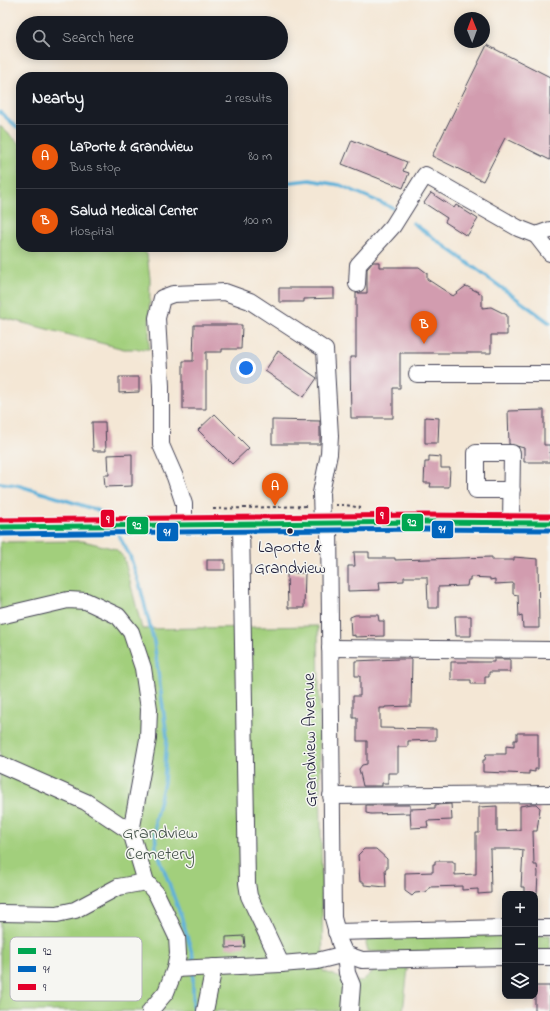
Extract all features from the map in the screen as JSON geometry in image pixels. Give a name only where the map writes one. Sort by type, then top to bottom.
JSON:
[{"type":"street","points":[[357,284],[358,265],[393,226],[425,175],[518,228],[543,233],[550,253]]},
{"type":"street","name":"Grandview Avenue","points":[[184,526],[184,504],[175,477],[161,445],[162,386],[158,318],[162,298],[173,294],[225,292],[250,301],[325,350],[330,436],[329,454],[322,493],[322,506],[326,523],[330,648],[333,918],[336,932],[345,954],[347,973],[352,985],[350,1011]]},
{"type":"street","points":[[417,374],[550,374]]},
{"type":"street","points":[[512,490],[476,490],[476,454],[512,453],[512,490],[512,523]]},
{"type":"street","points":[[0,527],[184,526],[326,523],[550,523]]},
{"type":"street","points":[[241,525],[247,882],[250,896],[281,964]]},
{"type":"street","points":[[0,616],[68,600],[86,601],[118,616],[131,632],[143,668],[149,709],[148,739],[131,832],[146,882],[156,893],[177,937],[180,968],[166,992],[150,1011]]},
{"type":"street","points":[[330,648],[550,650]]},
{"type":"street","points":[[0,764],[86,802],[131,832]]},
{"type":"street","points":[[331,796],[550,794]]},
{"type":"street","points":[[0,913],[57,914],[75,910],[118,887],[146,882]]},
{"type":"street","points":[[336,932],[502,928]]},
{"type":"street","points":[[538,928],[550,928]]},
{"type":"street","points":[[180,968],[281,964],[316,961],[345,954],[362,960],[502,957]]},
{"type":"street","points":[[538,957],[550,957]]},
{"type":"street","points":[[205,1011],[208,967]]},
{"type":"street","points":[[165,1011],[166,992]]},
{"type":"path","points":[[212,509],[346,504]]},
{"type":"green space","points":[[0,126],[16,140],[16,252],[145,252],[147,254],[150,279],[149,349],[124,349],[0,317]]},
{"type":"green space","name":"Grandview Cemetery","points":[[83,541],[116,549],[124,558],[142,629],[318,626],[323,971],[338,977],[361,982],[377,968],[408,968],[403,1011],[0,1011],[0,542]]},
{"type":"green space","points":[[502,935],[502,951],[373,952],[368,951],[366,943],[368,938]]},
{"type":"green space","points":[[538,935],[550,935],[550,951],[538,951]]},
{"type":"building","points":[[490,47],[550,77],[550,160],[505,138],[483,181],[432,156],[486,48],[490,48]]},
{"type":"building","points":[[352,140],[407,162],[403,171],[409,173],[403,188],[342,164]]},
{"type":"building","points":[[431,193],[454,208],[456,205],[478,219],[467,236],[445,222],[447,218],[424,203]]},
{"type":"building","points":[[373,262],[379,262],[379,267],[419,267],[427,273],[427,279],[453,296],[466,286],[482,294],[482,308],[491,307],[507,315],[507,335],[491,335],[491,353],[400,353],[400,388],[393,388],[393,418],[351,418],[350,357],[356,357],[356,293],[367,293],[367,269]]},
{"type":"building","points":[[279,288],[334,288],[334,298],[304,299],[304,302],[279,302]]},
{"type":"building","points":[[194,325],[242,325],[241,349],[222,349],[222,352],[206,352],[206,409],[183,409],[183,361],[193,361]]},
{"type":"building","points":[[278,351],[317,378],[304,397],[265,371]]},
{"type":"building","points":[[119,377],[139,377],[139,392],[119,393]]},
{"type":"building","points":[[544,410],[544,445],[550,445],[550,462],[524,462],[524,448],[509,444],[508,411]]},
{"type":"building","points":[[215,414],[249,448],[232,464],[198,430]]},
{"type":"building","points":[[425,417],[439,418],[438,443],[425,443]]},
{"type":"building","points":[[272,420],[320,421],[320,444],[272,444]]},
{"type":"building","points":[[92,422],[105,422],[106,451],[93,451]]},
{"type":"building","points":[[132,454],[132,486],[105,487],[104,475],[109,475],[108,455]]},
{"type":"building","points":[[429,456],[441,457],[441,468],[450,468],[449,487],[430,487],[431,483],[424,483],[425,462],[429,462]]},
{"type":"building","points":[[354,552],[369,552],[369,558],[395,558],[395,560],[492,557],[492,560],[514,560],[514,557],[538,559],[539,628],[523,628],[522,616],[519,617],[518,595],[513,594],[513,583],[495,584],[495,579],[490,580],[490,578],[470,577],[467,586],[438,587],[438,608],[428,608],[427,577],[404,577],[404,581],[379,582],[380,590],[348,591],[348,566],[355,566]]},
{"type":"building","points":[[207,560],[225,560],[225,570],[207,570]]},
{"type":"building","points":[[287,573],[305,573],[304,608],[288,608]]},
{"type":"building","points":[[355,615],[378,615],[379,621],[384,621],[384,636],[351,636],[350,617]]},
{"type":"building","points":[[455,616],[471,616],[471,636],[456,636]]},
{"type":"building","points":[[412,659],[411,706],[380,708],[380,728],[436,729],[436,740],[408,741],[408,747],[398,747],[398,773],[388,773],[388,783],[382,783],[382,786],[363,786],[359,769],[362,765],[367,764],[367,741],[357,741],[357,718],[353,718],[353,696],[360,696],[360,676],[355,676],[355,661]]},
{"type":"building","points":[[494,659],[510,659],[510,672],[489,672],[489,677],[485,677],[485,684],[471,684],[471,680],[451,680],[451,662],[494,662]]},
{"type":"building","points":[[517,733],[538,733],[538,769],[535,769],[535,772],[529,771],[529,774],[483,772],[483,760],[485,760],[486,754],[506,754],[506,746],[514,747],[514,740],[517,740]]},
{"type":"building","points":[[451,804],[452,820],[427,821],[428,827],[411,828],[410,809],[435,808],[435,805]]},
{"type":"building","points":[[536,804],[540,808],[537,831],[533,831],[534,865],[537,865],[538,873],[537,891],[524,891],[524,887],[521,887],[523,850],[490,849],[491,893],[478,894],[478,889],[462,890],[462,886],[430,887],[426,892],[415,893],[412,896],[405,891],[405,873],[433,872],[433,864],[435,864],[435,861],[453,861],[453,863],[455,863],[455,875],[476,874],[476,833],[479,833],[479,807],[497,806],[497,831],[520,830],[520,806]]},
{"type":"building","points":[[366,805],[410,805],[410,813],[371,814],[366,813]]},
{"type":"building","points":[[364,849],[376,849],[387,859],[387,869],[385,869],[386,887],[364,885],[364,882],[360,882],[358,855]]},
{"type":"building","points":[[244,936],[245,947],[226,948],[226,937]]},
{"type":"building","points":[[538,986],[550,986],[550,1011],[535,1011],[535,999],[538,999]]},
{"type":"waterway","points":[[0,112],[16,126]]},
{"type":"waterway","points":[[288,182],[310,180],[340,185],[393,208]]},
{"type":"waterway","points":[[413,223],[550,323]]},
{"type":"waterway","points":[[0,483],[17,485],[97,510],[107,516],[110,522]]},
{"type":"waterway","points":[[116,530],[130,556],[140,586],[154,642],[167,737],[164,782],[155,820],[156,848],[181,916],[193,956],[193,965]]},
{"type":"waterway","points":[[193,973],[193,1011]]},
{"type":"transit line","name":"9","points":[[0,520],[423,515],[550,516]]},
{"type":"transit line","name":"92","points":[[0,527],[423,522],[550,523]]},
{"type":"transit line","name":"91","points":[[0,534],[423,529],[550,530]]},
{"type":"place","name":"Salud Medical Center","points":[[424,344]]},
{"type":"place","name":"LaPorte & Grandview","points":[[275,506]]},
{"type":"place","name":"Laporte & Grandview","points":[[290,531]]}]
